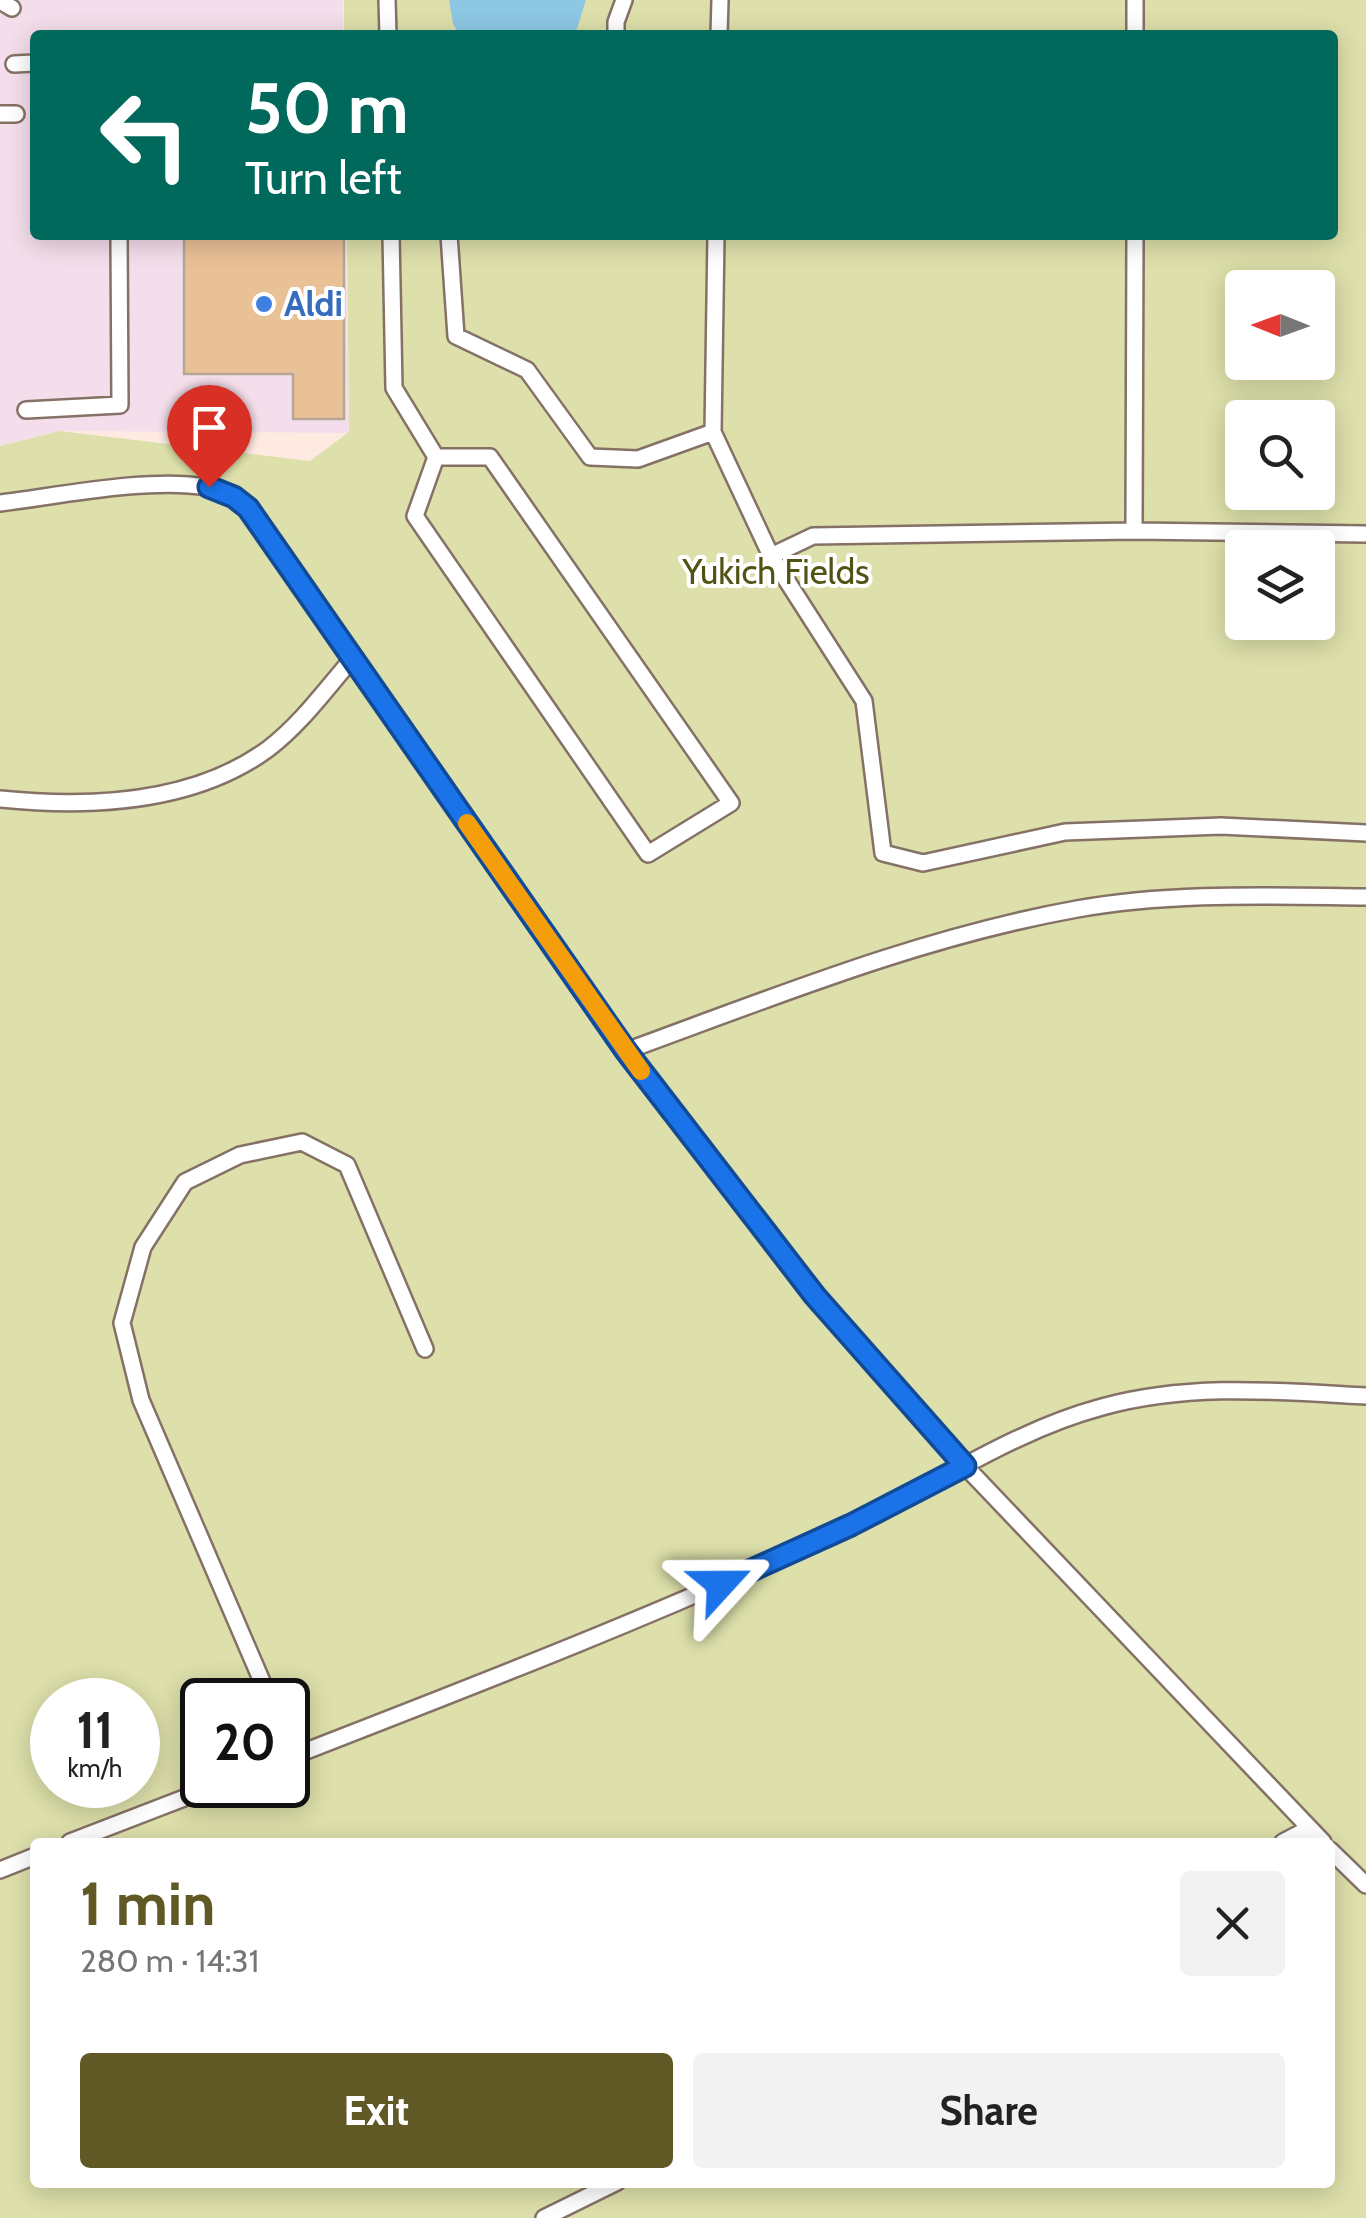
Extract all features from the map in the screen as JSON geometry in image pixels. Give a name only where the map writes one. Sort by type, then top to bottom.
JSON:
[{"type":"lane","points":[[387,0],[388,30]]},
{"type":"lane","points":[[616,30],[624,0]]},
{"type":"lane","points":[[720,0],[720,30]]},
{"type":"lane","points":[[1135,0],[1135,30]]},
{"type":"lane","points":[[14,64],[30,63]]},
{"type":"lane","points":[[26,410],[120,405],[119,240]]},
{"type":"lane","points":[[391,240],[394,388],[436,457]]},
{"type":"lane","points":[[449,240],[456,336],[527,370],[590,457],[638,459],[714,432]]},
{"type":"lane","points":[[716,240],[714,432],[772,556],[864,701],[882,853],[922,863],[1065,832],[1221,826],[1366,833]]},
{"type":"lane","points":[[1134,531],[1135,240]]},
{"type":"lane","points":[[436,457],[490,457],[731,804],[648,854],[415,516],[436,457]]},
{"type":"lane","points":[[0,504],[175,484],[209,487],[234,497],[248,508],[626,1051],[815,1296],[965,1466],[1318,1838]]},
{"type":"lane","points":[[772,556],[812,536],[1134,531],[1366,534]]},
{"type":"lane","points":[[0,800],[54,805],[99,803],[165,794],[217,777],[267,749],[306,714],[353,658]]},
{"type":"lane","points":[[626,1051],[852,968],[974,931],[1079,908],[1178,898],[1366,897]]},
{"type":"lane","points":[[261,1678],[141,1400],[122,1323],[144,1247],[185,1182],[240,1155],[302,1142],[347,1165],[425,1349]]},
{"type":"lane","points":[[310,1744],[623,1627],[851,1525],[1024,1436],[1101,1407],[1179,1392],[1254,1390],[1366,1396]]},
{"type":"lane","points":[[80,1838],[180,1800]]},
{"type":"lane","points":[[1291,1838],[1308,1829]]},
{"type":"lane","points":[[1335,1855],[1366,1884]]},
{"type":"lane","points":[[0,1870],[30,1858]]},
{"type":"lane","points":[[544,2218],[605,2188]]},
{"type":"shaded area","points":[[0,0],[343,0],[343,30],[30,30],[30,240],[346,240],[349,433],[60,431],[0,446]]},
{"type":"green space","name":"Yukich Fields","points":[[344,0],[1366,0],[1366,2218],[0,2218],[0,446],[60,431],[310,461],[349,432],[347,240],[1338,240],[1338,30],[344,30]]},
{"type":"water","points":[[449,0],[586,0],[577,30],[457,30]]},
{"type":"building","name":"Aldi","points":[[184,240],[344,240],[344,419],[293,419],[293,374],[184,374]]},
{"type":"slow traffic","points":[[467,823],[641,1071]]},
{"type":"place","name":"Aldi","points":[[264,304]]},
{"type":"route","points":[[209,487],[234,497],[248,508],[626,1051],[815,1296],[965,1466],[851,1525],[721,1584]]}]
